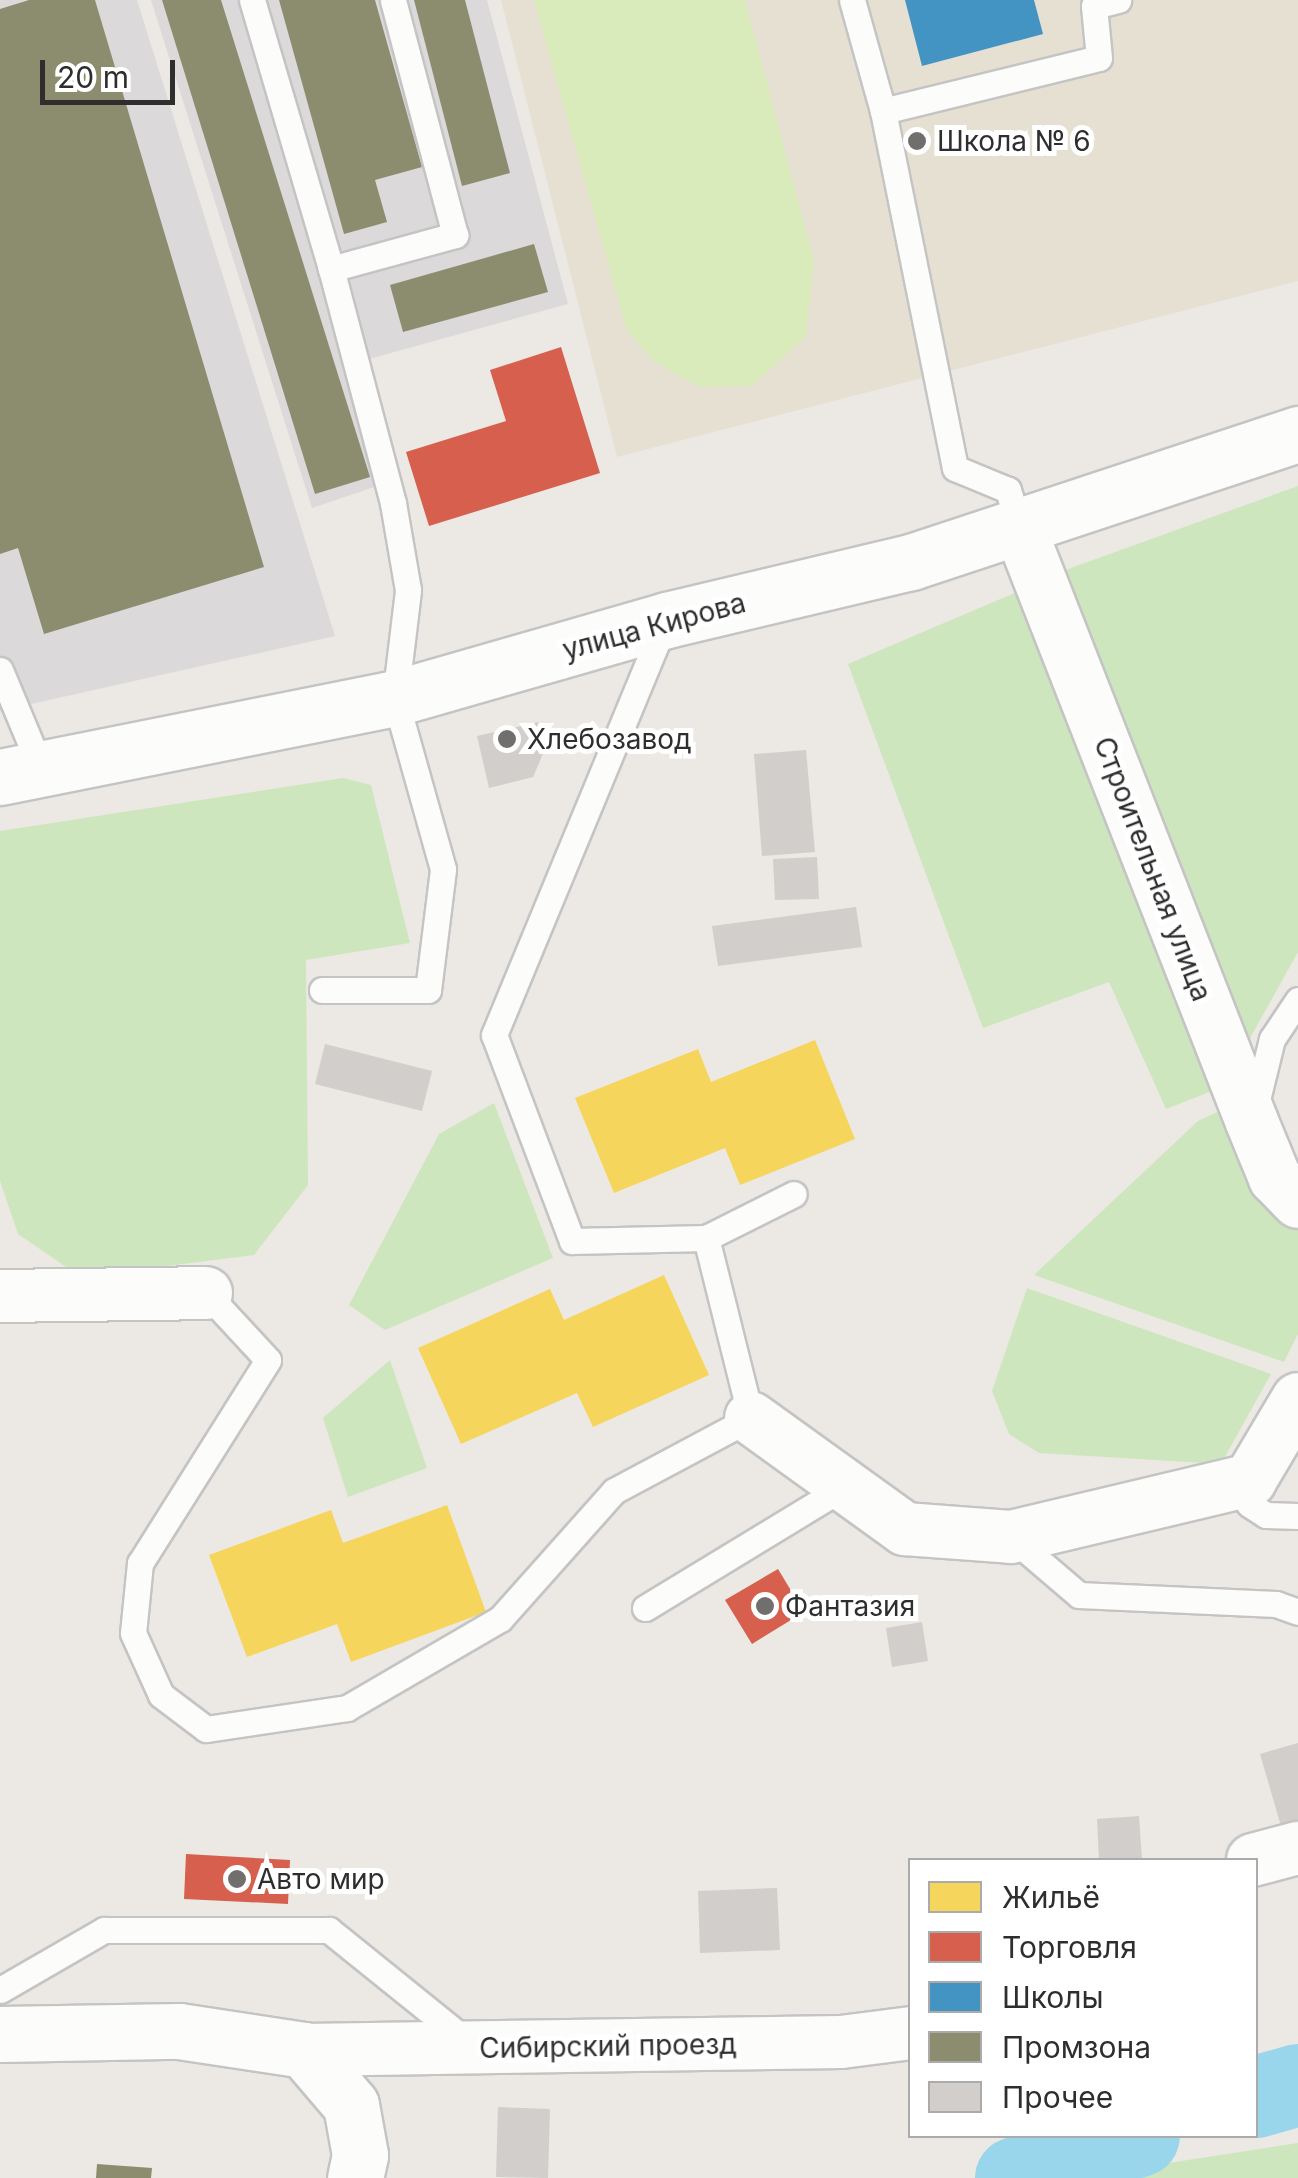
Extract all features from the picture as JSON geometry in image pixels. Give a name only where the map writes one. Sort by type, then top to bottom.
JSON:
[{"type":"street","name":"улица Кирова","points":[[21,774],[395,698],[667,620],[1020,529],[1298,434]]},
{"type":"street","name":"Строительная улица","points":[[1020,529],[1252,1122],[1276,1178],[1298,1202]]},
{"type":"street","points":[[0,1296],[206,1293]]},
{"type":"street","points":[[751,1418],[905,1529],[1011,1536],[1250,1480],[1298,1398]]},
{"type":"street","points":[[1258,1859],[1298,1848]]},
{"type":"street","points":[[0,2034],[180,2031],[304,2050],[351,2105],[360,2154],[355,2178]]},
{"type":"street","name":"Сибирский проезд","points":[[304,2050],[841,2042],[908,2033]]},
{"type":"lane","points":[[252,0],[331,269],[393,503],[408,590],[395,698],[443,869],[428,990],[322,990]]},
{"type":"lane","points":[[331,269],[455,236],[393,0]]},
{"type":"lane","points":[[852,0],[883,111],[954,468],[1008,490],[1020,529]]},
{"type":"lane","points":[[883,111],[1099,58],[1094,6],[1118,0]]},
{"type":"lane","points":[[667,620],[494,1035],[572,1242],[706,1238],[794,1194]]},
{"type":"lane","points":[[0,670],[21,774]]},
{"type":"lane","points":[[1252,1122],[1272,1038],[1298,1000]]},
{"type":"lane","points":[[206,1293],[268,1360],[140,1564],[134,1633],[161,1695],[206,1729],[347,1708],[500,1619],[614,1491],[751,1418],[706,1238]]},
{"type":"lane","points":[[1242,1481],[1250,1504],[1266,1515],[1298,1516]]},
{"type":"lane","points":[[645,1608],[846,1486]]},
{"type":"lane","points":[[1011,1536],[1078,1595],[1276,1604],[1298,1612]]},
{"type":"lane","points":[[0,1990],[104,1930],[330,1930],[475,2048]]},
{"type":"shaded area","points":[[0,0],[137,0],[335,636],[0,711]]},
{"type":"shaded area","points":[[151,0],[487,0],[568,304],[369,359],[401,478],[312,508]]},
{"type":"shaded area","name":"Школа № 6","points":[[501,0],[1298,0],[1298,281],[617,457]]},
{"type":"green space","points":[[534,0],[745,0],[814,261],[806,336],[752,386],[699,387],[654,361],[627,331]]},
{"type":"green space","points":[[1298,486],[1298,952],[1244,1049],[1060,572]]},
{"type":"green space","points":[[1026,588],[1225,1086],[1166,1109],[1109,982],[983,1028],[848,664]]},
{"type":"green space","points":[[343,778],[371,785],[410,943],[306,960],[308,1185],[254,1255],[135,1270],[66,1267],[18,1234],[0,1181],[0,831]]},
{"type":"green space","points":[[494,1103],[553,1258],[385,1330],[349,1305],[439,1134]]},
{"type":"green space","points":[[1228,1107],[1298,1224],[1298,1334],[1284,1362],[1034,1275],[1198,1121]]},
{"type":"green space","points":[[1027,1288],[1271,1374],[1221,1464],[1039,1453],[1009,1434],[992,1391]]},
{"type":"green space","points":[[390,1360],[427,1468],[348,1497],[323,1418]]},
{"type":"green space","points":[[1298,2143],[1298,2178],[1126,2178],[1162,2164]]},
{"type":"building: Жильё","points":[[815,1040],[855,1139],[740,1185],[725,1148],[614,1193],[575,1098],[698,1049],[711,1082]]},
{"type":"building: Жильё","points":[[664,1275],[709,1375],[593,1427],[577,1393],[461,1444],[418,1348],[550,1289],[564,1320]]},
{"type":"building: Жильё","points":[[447,1505],[486,1612],[351,1662],[337,1624],[247,1657],[209,1555],[331,1510],[343,1543]]},
{"type":"building: Торговля","points":[[561,347],[600,473],[429,526],[406,452],[506,421],[490,370]]},
{"type":"building: Торговля","name":"Фантазия","points":[[778,1569],[804,1612],[752,1644],[725,1600]]},
{"type":"building: Торговля","name":"Авто мир","points":[[186,1854],[290,1860],[288,1904],[184,1899]]},
{"type":"building: Школы","points":[[905,0],[1034,0],[1043,34],[922,66]]},
{"type":"building: Промзона","points":[[29,0],[95,0],[264,567],[44,634],[18,548],[0,554],[0,9]]},
{"type":"building: Промзона","points":[[162,0],[221,0],[370,477],[315,494]]},
{"type":"building: Промзона","points":[[279,0],[375,0],[422,167],[375,180],[387,222],[344,234]]},
{"type":"building: Промзона","points":[[414,0],[465,0],[510,173],[462,186]]},
{"type":"building: Промзона","points":[[534,244],[548,292],[403,332],[390,285]]},
{"type":"building: Промзона","points":[[97,2164],[152,2168],[151,2178],[96,2178]]},
{"type":"building: Прочее","points":[[538,722],[545,749],[533,777],[489,788],[477,736]]},
{"type":"building: Прочее","points":[[806,750],[815,852],[762,856],[754,754]]},
{"type":"building: Прочее","points":[[817,857],[819,899],[775,900],[773,859]]},
{"type":"building: Прочее","points":[[856,907],[862,947],[718,966],[712,926]]},
{"type":"building: Прочее","points":[[325,1044],[432,1071],[422,1111],[315,1084]]},
{"type":"building: Прочее","points":[[922,1622],[928,1661],[892,1667],[886,1628]]},
{"type":"building: Прочее","points":[[1298,1743],[1298,1829],[1283,1833],[1260,1754]]},
{"type":"building: Прочее","points":[[1139,1816],[1142,1858],[1099,1858],[1097,1819]]},
{"type":"building: Прочее","points":[[777,1888],[780,1950],[700,1953],[698,1891]]},
{"type":"building: Прочее","points":[[498,2107],[550,2109],[548,2178],[496,2177]]},
{"type":"waterway","points":[[1258,2096],[1298,2085]]},
{"type":"waterway","points":[[1016,2178],[1133,2138]]},
{"type":"place","name":"Школа № 6","points":[[917,141]]},
{"type":"place","name":"Хлебозавод","points":[[507,739]]},
{"type":"place","name":"Фантазия","points":[[765,1606]]},
{"type":"place","name":"Авто мир","points":[[237,1879]]}]
